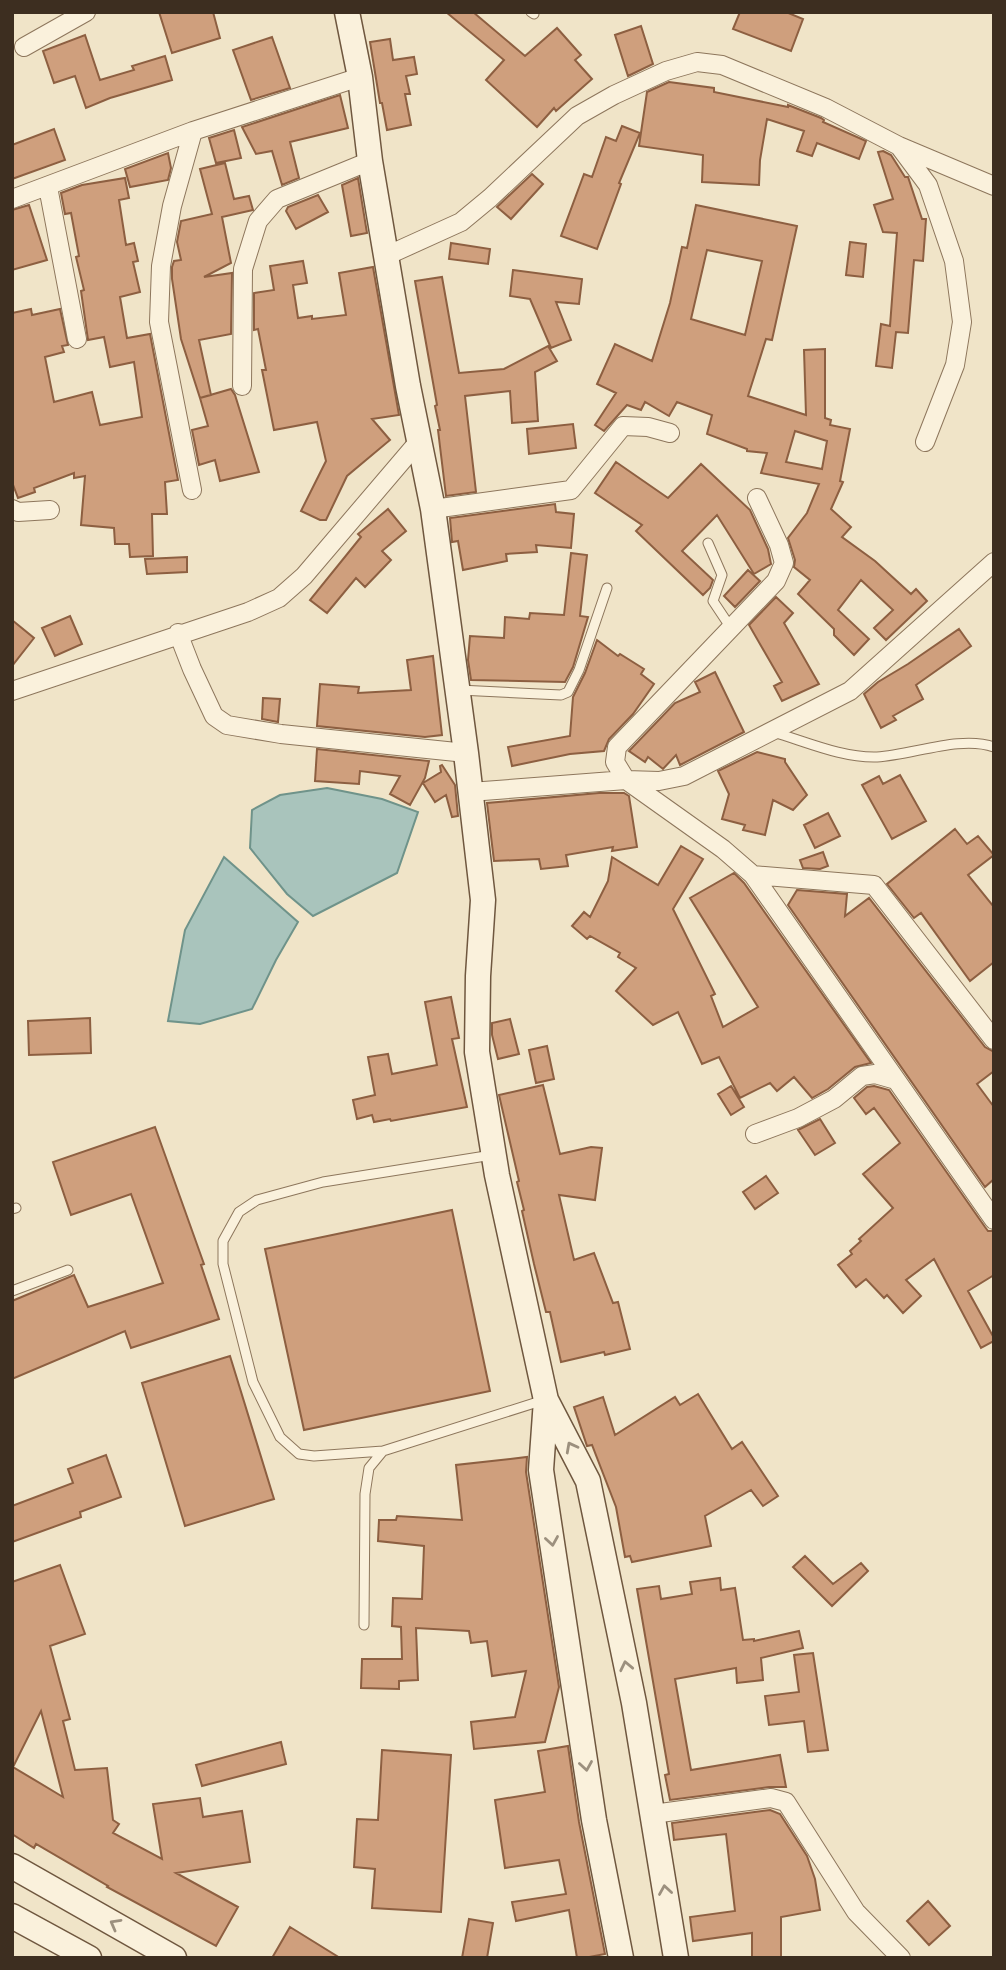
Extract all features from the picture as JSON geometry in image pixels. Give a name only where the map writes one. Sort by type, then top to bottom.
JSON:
[{"type":"main road","points":[[347,12],[360,77],[370,161],[386,256],[433,509],[466,753],[483,900],[477,1052],[494,1154],[546,1400],[588,1481],[634,1703],[676,1958]]},
{"type":"main road","points":[[546,1400],[541,1470],[594,1821],[621,1958]]},
{"type":"main road","points":[[12,1866],[174,1958]]},
{"type":"main road","points":[[12,1916],[89,1958]]},
{"type":"street","points":[[24,47],[86,12]]},
{"type":"street","points":[[386,256],[461,222],[577,116],[666,71],[697,62],[722,65],[764,82],[826,108],[899,146],[994,186]]},
{"type":"street","points":[[12,199],[193,131],[360,77]]},
{"type":"street","points":[[192,490],[159,322],[161,265],[170,218],[193,131]]},
{"type":"street","points":[[899,146],[928,185],[954,261],[962,322],[955,365],[925,442]]},
{"type":"street","points":[[242,386],[243,269],[258,220],[277,199],[370,161]]},
{"type":"street","points":[[48,187],[77,339]]},
{"type":"street","points":[[433,509],[571,490],[623,426],[648,427],[670,433]]},
{"type":"street","points":[[12,691],[178,633],[248,612],[279,598],[304,576],[419,440]]},
{"type":"street","points":[[757,498],[779,545],[784,563],[776,581],[617,747],[615,761],[626,780],[723,849],[753,874],[994,1220]]},
{"type":"street","points":[[12,509],[18,512],[50,510]]},
{"type":"street","points":[[470,792],[626,780],[659,781],[684,776],[850,691],[994,562]]},
{"type":"street","points":[[178,633],[214,716],[227,725],[281,734],[466,753]]},
{"type":"street","points":[[753,874],[874,886],[994,1040]]},
{"type":"street","points":[[754,1134],[798,1118],[834,1099],[862,1076],[875,1074],[896,1080]]},
{"type":"street","points":[[653,1814],[771,1798],[786,1802],[856,1912],[901,1958]]},
{"type":"lane","points":[[708,543],[722,575],[713,601],[731,628]]},
{"type":"lane","points":[[457,690],[561,695],[568,692],[579,670],[607,587]]},
{"type":"lane","points":[[772,731],[853,756],[879,757],[973,743],[994,747]]},
{"type":"lane","points":[[494,1154],[323,1182],[257,1200],[239,1212],[223,1241],[223,1264],[253,1381],[280,1437],[299,1454],[314,1457],[383,1451],[546,1400]]},
{"type":"lane","points":[[12,1291],[68,1270]]},
{"type":"lane","points":[[364,1625],[365,1494],[369,1468],[383,1451]]},
{"type":"water","points":[[327,788],[382,799],[418,812],[397,873],[313,916],[287,894],[250,848],[252,810],[280,795]]},
{"type":"water","points":[[224,857],[298,922],[252,1009],[200,1024],[168,1021],[185,930]]},
{"type":"building","points":[[159,12],[213,12],[220,38],[172,53]]},
{"type":"building","points":[[446,12],[473,12],[525,56],[557,28],[581,55],[575,60],[592,79],[556,111],[554,108],[537,127],[486,80],[504,60]]},
{"type":"building","points":[[740,12],[786,12],[803,19],[791,51],[733,29]]},
{"type":"building","points":[[641,26],[653,64],[628,76],[615,35]]},
{"type":"building","points":[[85,35],[100,80],[134,70],[132,66],[165,56],[172,80],[86,108],[75,76],[54,83],[43,51]]},
{"type":"building","points":[[272,37],[290,88],[251,100],[233,50]]},
{"type":"building","points":[[390,39],[393,60],[414,57],[417,74],[406,76],[410,94],[405,94],[411,125],[387,130],[370,42]]},
{"type":"building","points":[[669,82],[714,88],[714,92],[788,105],[866,141],[859,159],[817,143],[812,156],[797,151],[804,131],[767,119],[759,185],[702,182],[703,155],[639,146],[647,92]]},
{"type":"building","points":[[340,95],[348,128],[290,142],[299,178],[282,185],[272,151],[256,154],[242,127]]},
{"type":"building","points":[[622,126],[640,133],[619,183],[621,184],[597,249],[561,236],[584,174],[592,177],[606,137],[616,141]]},
{"type":"building","points":[[54,129],[65,160],[12,179],[12,145]]},
{"type":"building","points":[[234,130],[241,158],[216,163],[209,138]]},
{"type":"building","points":[[878,152],[891,155],[905,177],[908,177],[922,219],[926,219],[923,261],[914,260],[908,333],[896,332],[892,368],[876,366],[881,324],[890,326],[897,233],[883,232],[874,205],[893,199]]},
{"type":"building","points":[[168,153],[171,168],[168,180],[130,187],[125,169]]},
{"type":"building","points":[[225,163],[234,199],[249,196],[253,210],[222,217],[231,263],[204,277],[232,273],[231,334],[199,340],[211,395],[200,398],[181,339],[172,267],[174,261],[181,260],[177,242],[181,221],[212,214],[200,169]]},
{"type":"building","points":[[532,174],[543,184],[511,219],[497,207]]},
{"type":"building","points":[[125,178],[129,198],[119,200],[126,245],[134,243],[138,261],[133,262],[140,292],[120,297],[127,338],[150,334],[178,480],[165,482],[167,514],[152,514],[153,556],[130,557],[129,544],[115,544],[114,528],[81,525],[85,476],[74,478],[74,473],[34,488],[35,492],[18,498],[12,482],[12,313],[31,309],[32,315],[60,309],[68,345],[62,346],[64,352],[45,357],[54,402],[92,392],[100,425],[142,417],[134,362],[110,367],[104,337],[88,340],[81,291],[84,290],[76,257],[79,256],[71,213],[65,214],[61,193],[82,185]]},
{"type":"building","points":[[358,178],[367,233],[351,236],[342,185]]},
{"type":"building","points":[[318,195],[328,212],[296,229],[286,211],[288,207]]},
{"type":"building","points":[[29,205],[47,260],[12,270],[12,210]]},
{"type":"building","points":[[696,205],[797,226],[772,340],[766,339],[748,396],[806,415],[804,350],[825,349],[825,418],[831,420],[830,425],[850,429],[840,481],[843,482],[831,509],[851,527],[842,537],[875,561],[911,594],[916,589],[927,601],[886,640],[874,628],[893,610],[861,580],[838,610],[869,639],[854,655],[834,635],[834,629],[798,594],[810,580],[794,567],[795,560],[788,538],[807,513],[819,484],[761,473],[767,453],[747,451],[707,434],[712,415],[677,402],[669,416],[645,402],[641,410],[627,405],[604,431],[595,425],[616,393],[597,384],[615,344],[652,361],[670,303],[682,247],[687,248]],"holes":[[[707,250],[762,261],[745,335],[691,319]],[[795,431],[827,441],[822,469],[786,462]]]},
{"type":"building","points":[[850,242],[866,244],[863,277],[846,275]]},
{"type":"building","points":[[451,243],[490,249],[488,264],[449,259]]},
{"type":"building","points":[[303,261],[307,283],[293,285],[298,318],[346,315],[339,273],[373,267],[399,415],[372,419],[390,440],[347,476],[326,520],[301,511],[326,461],[317,422],[274,430],[262,370],[266,370],[258,329],[254,330],[254,293],[274,290],[270,266]]},
{"type":"building","points":[[513,270],[582,279],[579,304],[556,302],[571,340],[551,348],[530,299],[510,296]]},
{"type":"building","points":[[442,277],[459,373],[504,369],[548,346],[557,361],[535,372],[538,421],[512,423],[510,391],[465,396],[476,492],[446,496],[437,405],[415,281]]},
{"type":"building","points":[[231,389],[259,472],[220,481],[215,460],[199,465],[192,430],[208,426],[200,398]]},
{"type":"building","points":[[573,424],[576,448],[529,454],[527,429]]},
{"type":"building","points":[[616,462],[668,498],[701,464],[750,510],[768,549],[771,564],[754,574],[717,515],[682,551],[713,580],[703,595],[636,531],[642,525],[595,493]]},
{"type":"building","points":[[555,504],[556,512],[574,514],[571,548],[536,545],[537,552],[506,554],[507,561],[463,570],[458,541],[452,542],[450,518]]},
{"type":"building","points":[[388,509],[406,531],[382,551],[391,560],[365,587],[356,578],[327,613],[310,600],[361,537],[358,534]]},
{"type":"building","points":[[571,553],[587,555],[580,616],[588,617],[573,667],[565,682],[471,680],[468,660],[470,636],[504,638],[505,617],[529,619],[530,613],[564,615]]},
{"type":"building","points":[[187,557],[187,572],[147,574],[145,559]]},
{"type":"building","points":[[748,570],[760,581],[735,607],[724,596]]},
{"type":"building","points":[[776,597],[793,613],[784,623],[819,684],[782,701],[774,686],[782,682],[749,625]]},
{"type":"building","points":[[70,616],[82,644],[55,656],[42,628]]},
{"type":"building","points":[[12,620],[34,638],[12,666]]},
{"type":"building","points":[[959,629],[971,646],[916,685],[923,699],[893,716],[896,720],[881,728],[864,694]]},
{"type":"building","points":[[597,640],[618,656],[620,654],[644,669],[641,674],[654,684],[633,714],[609,739],[604,751],[570,754],[512,766],[508,747],[570,736],[573,697]]},
{"type":"building","points":[[433,656],[442,735],[425,737],[317,726],[320,684],[359,687],[358,693],[411,690],[407,660]]},
{"type":"building","points":[[715,672],[744,732],[680,765],[676,755],[663,769],[648,757],[645,762],[629,751],[675,703],[700,692],[695,682]]},
{"type":"building","points":[[263,698],[280,699],[278,722],[262,719]]},
{"type":"building","points":[[317,749],[429,761],[425,778],[410,805],[390,794],[400,776],[360,771],[359,784],[315,781]]},
{"type":"building","points":[[757,752],[785,759],[807,795],[793,810],[773,800],[765,835],[743,830],[745,825],[722,819],[729,794],[718,771]]},
{"type":"building","points":[[442,765],[455,785],[458,816],[452,817],[446,795],[435,802],[423,783],[441,772]]},
{"type":"building","points":[[900,775],[926,821],[892,839],[862,785],[879,776],[883,784]]},
{"type":"building","points":[[624,793],[629,796],[637,847],[612,851],[613,847],[566,855],[568,866],[541,869],[539,859],[494,861],[487,803]]},
{"type":"building","points":[[828,813],[840,836],[815,848],[804,825]]},
{"type":"building","points":[[955,829],[967,844],[978,836],[994,855],[968,875],[994,907],[994,962],[970,981],[921,913],[914,918],[887,884]]},
{"type":"building","points":[[681,846],[703,859],[673,909],[715,994],[711,996],[723,1027],[758,1007],[690,898],[734,873],[744,883],[871,1063],[855,1067],[812,1098],[794,1077],[777,1091],[770,1083],[740,1098],[719,1057],[702,1064],[678,1012],[653,1025],[616,991],[636,968],[618,957],[620,953],[590,936],[587,939],[572,926],[584,912],[590,917],[608,881],[612,857],[658,885]]},
{"type":"building","points":[[823,852],[828,866],[820,869],[803,868],[800,860]]},
{"type":"building","points":[[797,890],[847,894],[845,916],[869,898],[985,1047],[994,1052],[994,1071],[977,1084],[994,1107],[994,1179],[985,1187],[788,905]]},
{"type":"building","points":[[451,997],[459,1038],[452,1039],[467,1107],[391,1121],[374,1122],[372,1115],[357,1119],[353,1100],[375,1095],[368,1057],[388,1054],[392,1074],[437,1065],[425,1002]]},
{"type":"building","points":[[90,1018],[91,1053],[29,1055],[28,1021]]},
{"type":"building","points":[[510,1019],[519,1054],[498,1059],[492,1023]]},
{"type":"building","points":[[547,1046],[554,1079],[536,1083],[529,1050]]},
{"type":"building","points":[[543,1085],[560,1154],[591,1147],[602,1148],[595,1200],[559,1195],[574,1260],[594,1253],[613,1303],[618,1302],[630,1349],[561,1362],[550,1312],[546,1312],[534,1264],[522,1211],[519,1181],[499,1095]]},
{"type":"building","points":[[731,1086],[744,1107],[731,1115],[718,1094]]},
{"type":"building","points":[[867,1087],[889,1090],[985,1227],[988,1231],[994,1231],[994,1275],[968,1291],[994,1338],[994,1341],[981,1348],[934,1259],[906,1280],[921,1296],[903,1313],[887,1295],[884,1298],[866,1279],[856,1287],[838,1265],[852,1254],[850,1251],[861,1241],[859,1239],[893,1208],[863,1174],[900,1143],[874,1108],[866,1114],[854,1098]]},
{"type":"building","points":[[820,1119],[835,1143],[815,1155],[798,1130]]},
{"type":"building","points":[[155,1127],[204,1264],[201,1265],[219,1319],[131,1348],[125,1331],[12,1379],[12,1301],[74,1275],[88,1307],[163,1283],[131,1194],[71,1215],[53,1162]]},
{"type":"building","points":[[766,1176],[778,1193],[755,1209],[743,1192]]},
{"type":"building","points":[[452,1210],[490,1391],[304,1430],[265,1249]]},
{"type":"building","points":[[230,1356],[274,1499],[185,1526],[142,1383]]},
{"type":"building","points":[[698,1394],[732,1449],[742,1442],[778,1496],[763,1506],[751,1490],[705,1516],[711,1546],[632,1562],[630,1556],[625,1557],[616,1507],[592,1445],[587,1446],[574,1407],[603,1397],[615,1435],[675,1397],[680,1405]]},
{"type":"building","points":[[106,1455],[121,1497],[80,1512],[81,1517],[12,1542],[12,1506],[73,1483],[68,1469]]},
{"type":"building","points":[[527,1457],[526,1472],[559,1687],[545,1742],[474,1749],[471,1722],[515,1717],[526,1671],[492,1676],[487,1641],[471,1643],[469,1631],[416,1628],[418,1680],[399,1681],[399,1689],[361,1688],[362,1659],[402,1659],[401,1627],[392,1626],[393,1598],[422,1599],[424,1546],[378,1541],[379,1520],[396,1520],[397,1516],[462,1520],[456,1465]]},
{"type":"building","points":[[805,1556],[833,1584],[861,1563],[868,1571],[832,1606],[793,1567]]},
{"type":"building","points":[[60,1565],[85,1634],[50,1646],[70,1719],[63,1721],[75,1770],[107,1768],[113,1820],[119,1824],[113,1833],[162,1859],[153,1804],[200,1798],[203,1817],[242,1811],[250,1862],[176,1873],[238,1907],[216,1946],[107,1887],[36,1844],[34,1848],[12,1834],[12,1582]],"holes":[[[41,1711],[63,1797],[13,1767]]]},
{"type":"building","points":[[720,1578],[721,1590],[735,1588],[743,1640],[754,1641],[799,1631],[803,1648],[761,1658],[763,1680],[737,1683],[736,1668],[675,1679],[691,1770],[780,1755],[786,1787],[670,1800],[665,1775],[669,1774],[637,1589],[659,1586],[661,1599],[692,1594],[690,1582]]},
{"type":"building","points":[[813,1653],[828,1750],[808,1752],[804,1721],[769,1725],[765,1696],[799,1692],[794,1655]]},
{"type":"building","points":[[281,1742],[286,1764],[202,1786],[196,1765]]},
{"type":"building","points":[[568,1746],[579,1822],[605,1954],[584,1958],[577,1958],[569,1910],[516,1921],[512,1902],[566,1894],[559,1860],[505,1868],[495,1800],[545,1792],[538,1751]]},
{"type":"building","points":[[382,1750],[451,1755],[441,1912],[372,1908],[375,1869],[354,1867],[357,1819],[378,1820]]},
{"type":"building","points":[[770,1810],[780,1814],[807,1856],[815,1879],[820,1910],[781,1917],[781,1958],[752,1958],[752,1933],[693,1941],[690,1917],[735,1911],[726,1834],[674,1840],[672,1823]]},
{"type":"building","points":[[928,1901],[950,1926],[929,1945],[907,1921]]},
{"type":"building","points":[[469,1919],[493,1923],[487,1958],[462,1958]]},
{"type":"building","points":[[290,1927],[340,1958],[272,1958]]}]
